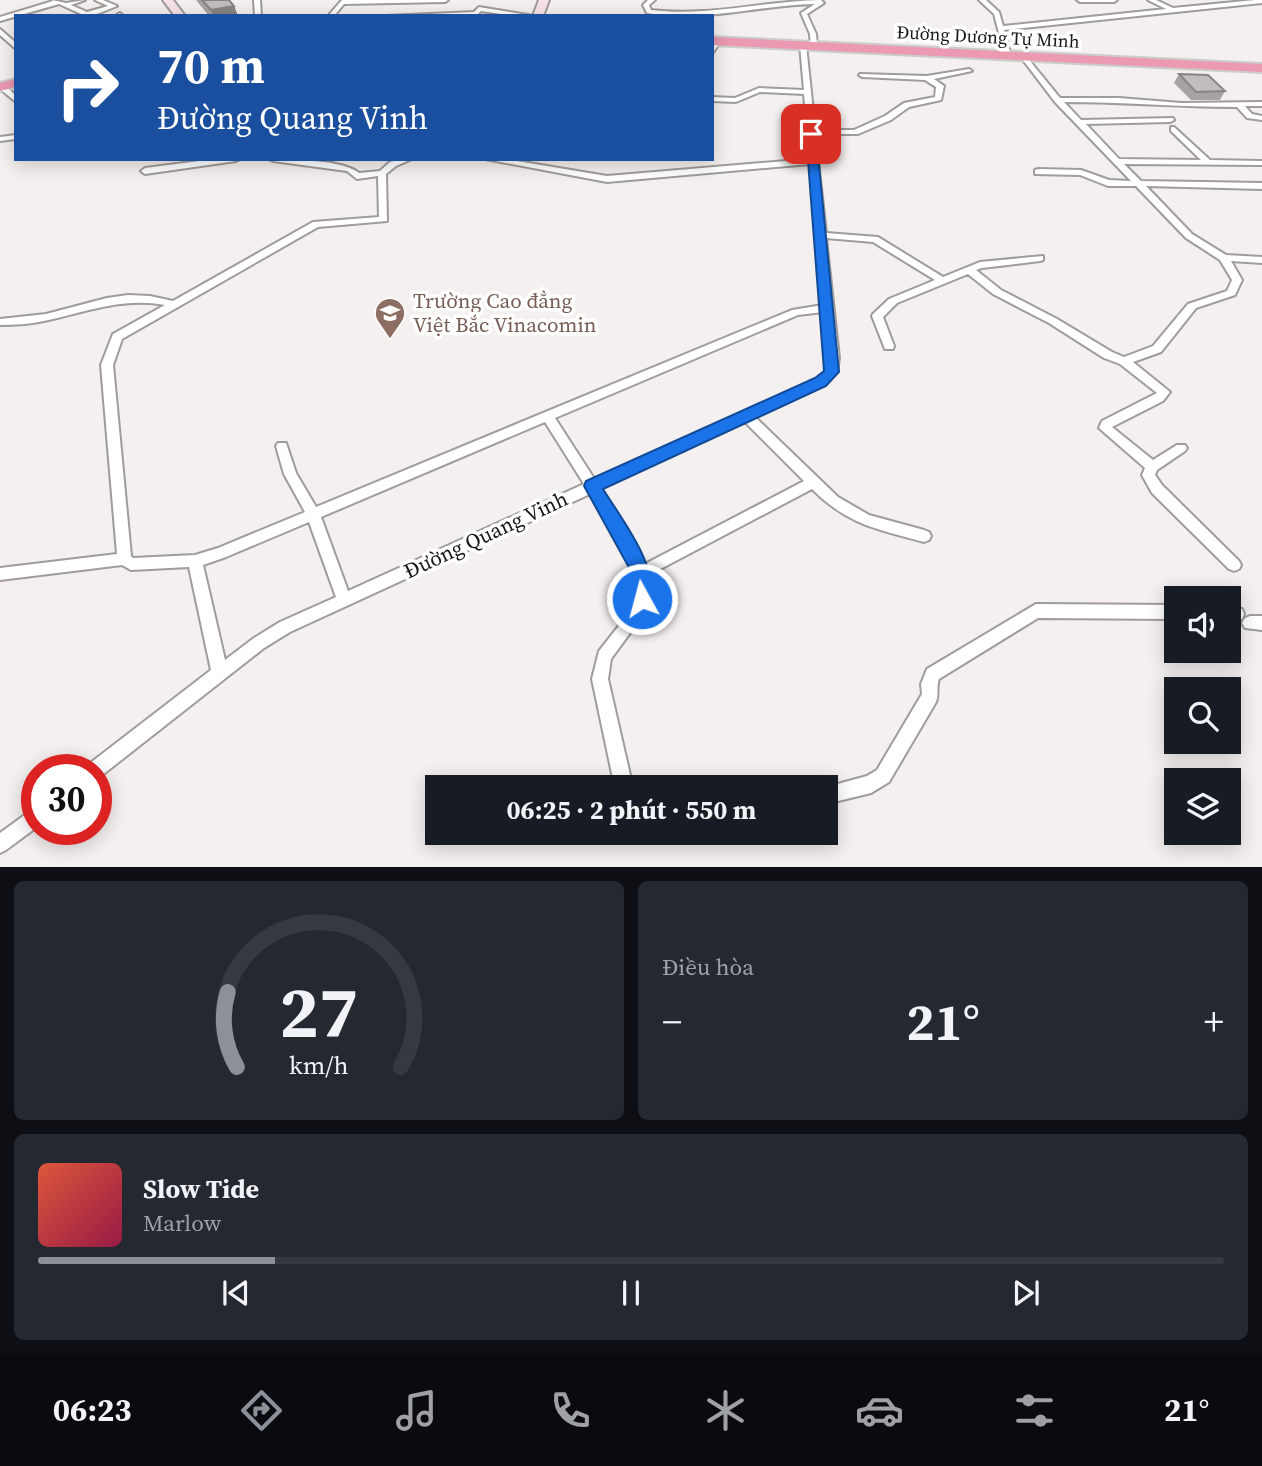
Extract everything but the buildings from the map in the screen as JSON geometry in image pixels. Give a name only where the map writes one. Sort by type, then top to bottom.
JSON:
[{"type":"highway","name":"Đường Dương Tự Minh","points":[[714,45],[808,46],[1262,68]]},
{"type":"street","points":[[65,5],[82,0]]},
{"type":"street","points":[[88,14],[114,6],[98,0]]},
{"type":"street","points":[[333,14],[342,2],[445,0]]},
{"type":"street","points":[[474,14],[479,12],[478,0]]},
{"type":"street","points":[[652,0],[646,5],[649,12],[671,14]]},
{"type":"street","points":[[982,0],[997,13],[1008,56]]},
{"type":"street","points":[[1080,0],[1114,0]]},
{"type":"street","points":[[1151,0],[1172,10]]},
{"type":"street","points":[[16,14],[57,1],[83,14]]},
{"type":"street","points":[[698,14],[746,11],[774,3],[822,1]]},
{"type":"street","name":"Đường Quang Vinh","points":[[112,757],[220,673],[285,627],[821,382],[831,372],[828,308],[807,92],[808,46],[813,34],[804,13],[822,1]]},
{"type":"street","points":[[1001,28],[1172,10],[1213,3],[1262,1]]},
{"type":"street","points":[[1252,3],[1262,7]]},
{"type":"street","points":[[479,9],[516,14]]},
{"type":"street","points":[[0,31],[12,37]]},
{"type":"street","points":[[1023,56],[1058,100],[1189,236],[1224,258],[1237,280],[1231,293],[1192,306],[1157,349],[1124,361]]},
{"type":"street","points":[[862,75],[927,78],[969,71]]},
{"type":"street","points":[[811,132],[855,132],[888,118],[907,105],[938,98],[940,86],[927,78]]},
{"type":"street","points":[[714,99],[736,100],[759,90],[807,92]]},
{"type":"street","points":[[1058,100],[1119,100],[1181,105],[1262,104]]},
{"type":"street","points":[[1239,104],[1250,116],[1262,118]]},
{"type":"street","points":[[1081,122],[1170,120]]},
{"type":"street","points":[[1174,130],[1208,162]]},
{"type":"street","points":[[1118,160],[1262,163]]},
{"type":"street","points":[[145,171],[221,161]]},
{"type":"street","points":[[287,161],[349,169],[357,176],[382,173],[402,161]]},
{"type":"street","points":[[501,161],[607,179],[814,161]]},
{"type":"street","points":[[1038,172],[1072,172],[1108,183],[1262,186]]},
{"type":"street","points":[[124,559],[107,365],[117,337],[316,224],[384,219],[382,173]]},
{"type":"street","points":[[821,235],[875,239],[942,280]]},
{"type":"street","points":[[889,345],[878,324],[877,316],[881,309],[969,270],[995,262],[1040,258]]},
{"type":"street","points":[[1224,258],[1262,260]]},
{"type":"street","points":[[969,270],[996,292],[1053,321],[1108,355],[1124,361],[1164,392],[1159,398],[1111,421],[1105,428],[1153,467]]},
{"type":"street","points":[[0,322],[33,321],[132,296],[174,304]]},
{"type":"street","points":[[0,574],[124,559],[142,566],[195,561],[796,312],[828,308]]},
{"type":"street","points":[[547,416],[642,572],[639,611],[611,645],[601,667],[600,679],[621,775]]},
{"type":"street","points":[[747,416],[833,501],[865,520],[924,536]]},
{"type":"street","points":[[282,446],[290,474],[313,514],[344,600]]},
{"type":"street","points":[[1181,448],[1153,467],[1148,475],[1151,482],[1234,565]]},
{"type":"street","points":[[642,572],[813,482]]},
{"type":"street","points":[[195,561],[220,673]]},
{"type":"street","points":[[838,792],[871,784],[883,776],[930,696],[929,684],[933,674],[1030,612],[1164,612]]},
{"type":"street","points":[[0,844],[21,828]]},
{"type":"place","name":"Trường Cao đẳng Việt Bắc Vinacomin","points":[[390,340]]},
{"type":"route","points":[[642,599],[642,572],[592,486],[821,382],[831,372],[832,358],[811,134]]}]
